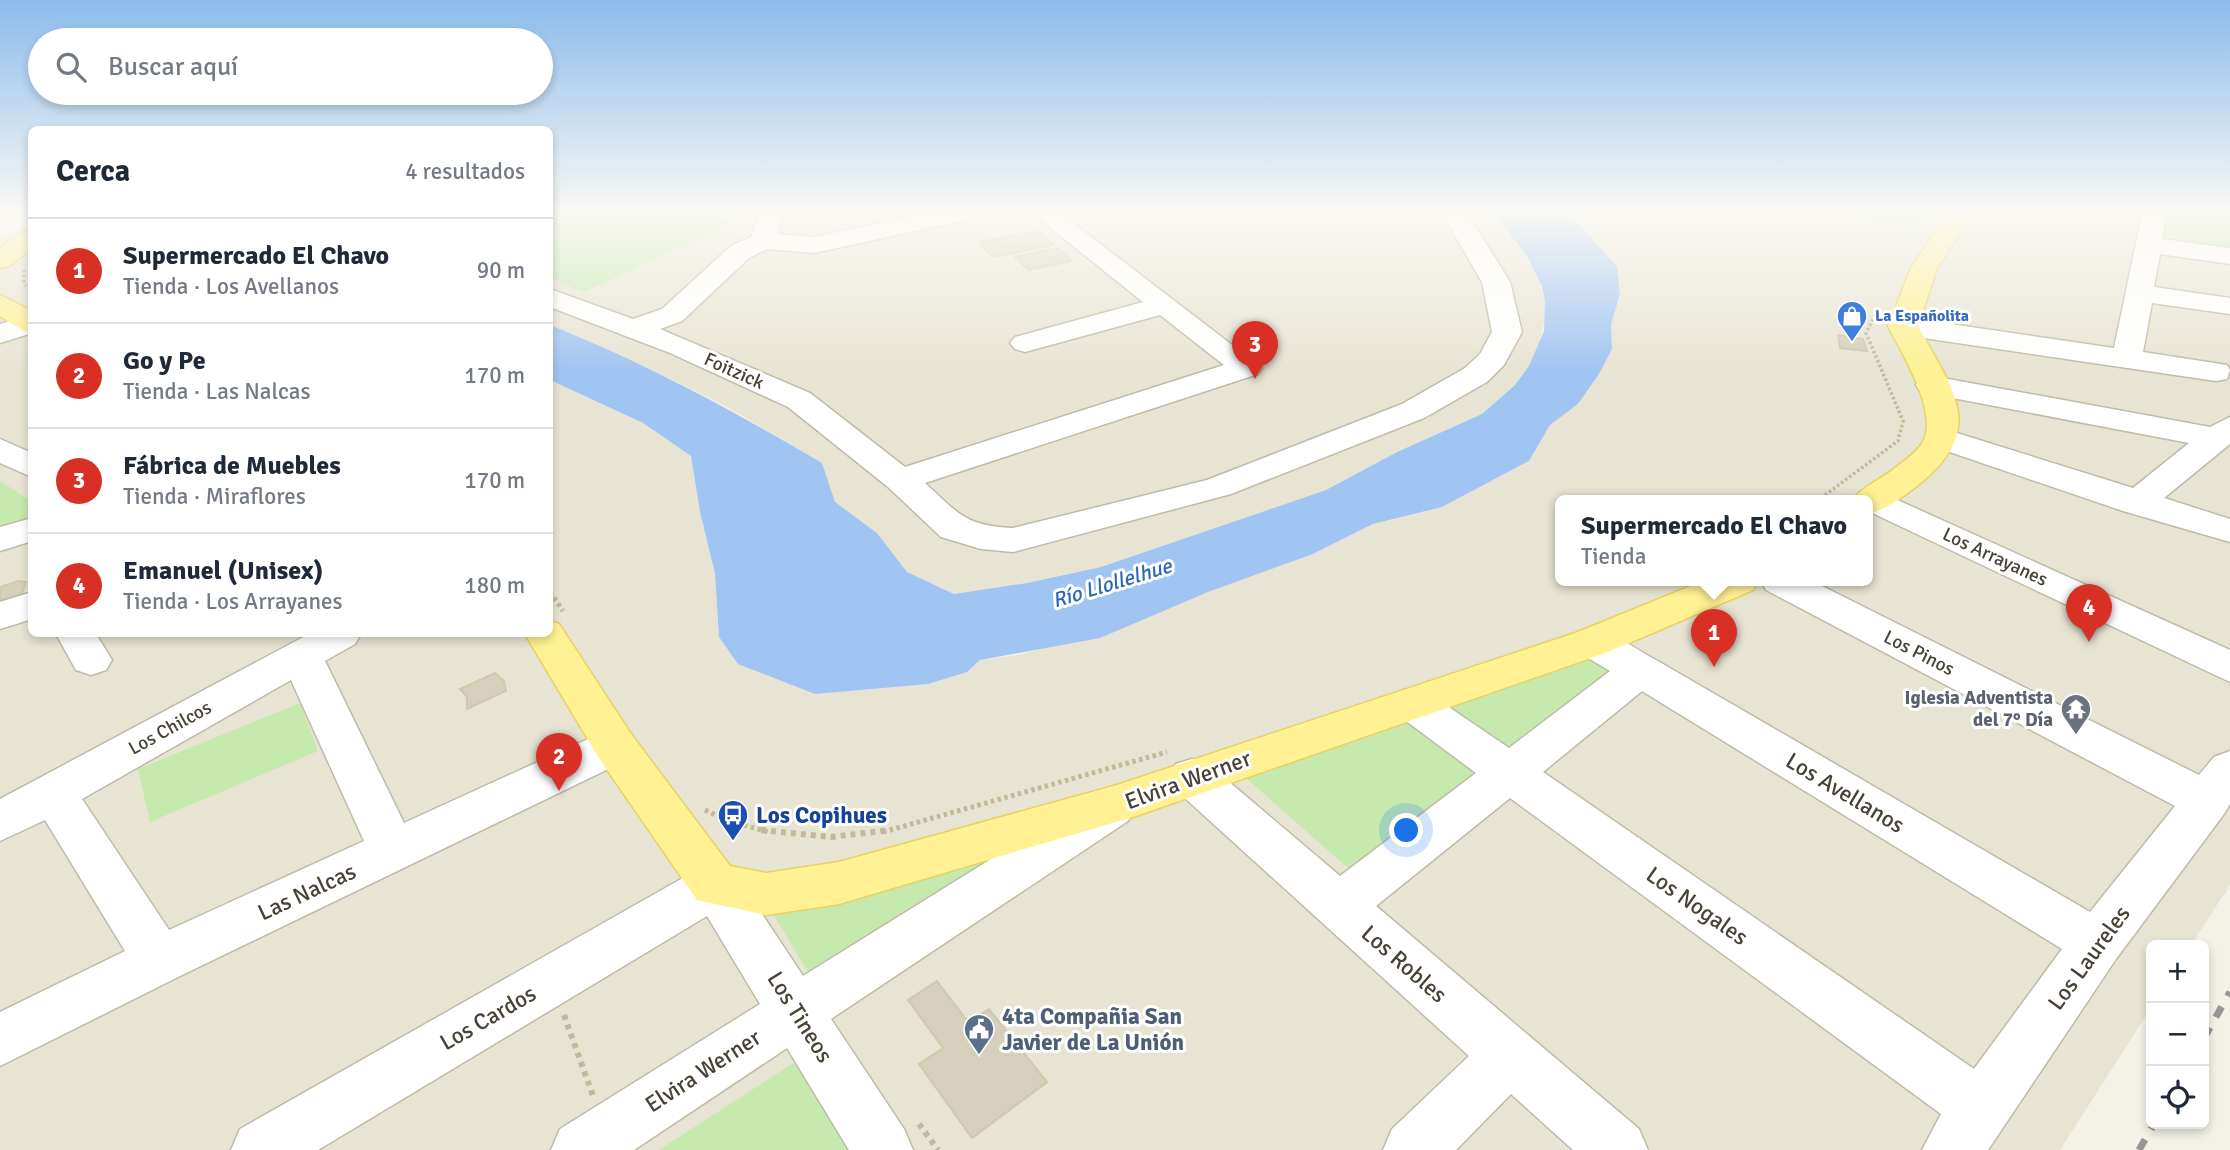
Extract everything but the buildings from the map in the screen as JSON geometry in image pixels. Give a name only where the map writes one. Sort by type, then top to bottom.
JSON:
[{"type":"main road","points":[[1873,501],[1929,460],[1944,439],[1945,413],[1932,385],[1891,318],[1926,264]]},
{"type":"main road","points":[[0,303],[28,321]]},
{"type":"main road","name":"Elvira Werner","points":[[1119,803],[1184,763],[1413,704],[1593,642],[1727,586]]},
{"type":"main road","points":[[557,627],[615,746],[715,885],[766,894],[839,883],[1119,803]]},
{"type":"street","points":[[632,329],[672,316],[728,264]]},
{"type":"street","points":[[900,480],[1247,368],[1109,264]]},
{"type":"street","name":"Foitzick","points":[[553,298],[681,347],[799,400],[900,480],[954,529],[981,538],[1013,540],[1219,487],[1413,411],[1475,375],[1493,359],[1507,332],[1496,282],[1485,264]]},
{"type":"street","points":[[2127,359],[2144,264]]},
{"type":"street","points":[[2138,293],[2230,306]]},
{"type":"street","points":[[1025,343],[1164,305]]},
{"type":"street","points":[[1891,318],[2127,359],[2225,373]]},
{"type":"street","points":[[0,334],[28,324]]},
{"type":"street","points":[[1932,385],[2223,432]]},
{"type":"street","points":[[2136,503],[2223,432]]},
{"type":"street","points":[[1944,439],[2136,503],[2230,531]]},
{"type":"street","points":[[0,449],[28,465]]},
{"type":"street","name":"Los Arrayanes","points":[[1873,503],[2230,667]]},
{"type":"street","points":[[0,539],[28,530]]},
{"type":"street","name":"Los Pinos","points":[[1791,586],[2218,785]]},
{"type":"street","points":[[0,616],[28,607]]},
{"type":"street","name":"Los Chilcos","points":[[0,822],[335,637]]},
{"type":"street","name":"Los Avellanos","points":[[1593,642],[2097,943]]},
{"type":"street","points":[[301,655],[393,852]]},
{"type":"street","points":[[1338,906],[1641,670]]},
{"type":"street","name":"Los Nogales","points":[[1413,704],[1981,1108]]},
{"type":"street","name":"Las Nalcas","points":[[0,1040],[159,960],[615,746]]},
{"type":"street","name":"Los Robles","points":[[1184,763],[1338,906],[1618,1150]]},
{"type":"street","name":"Los Laureles","points":[[1952,1150],[2097,943],[2218,785]]},
{"type":"street","points":[[53,793],[159,960]]},
{"type":"street","name":"Elvira Werner","points":[[594,1141],[1119,803]]},
{"type":"street","name":"Los Cardos","points":[[261,1150],[715,885]]},
{"type":"street","name":"Los Tineos","points":[[715,885],[883,1150]]},
{"type":"street","points":[[1413,1150],[1509,1057]]},
{"type":"path","points":[[27,265],[22,278],[28,285]]},
{"type":"path","points":[[1825,495],[1898,441],[1903,431],[1903,421],[1866,333],[1891,318]]},
{"type":"path","points":[[553,607],[557,627]]},
{"type":"path","points":[[696,804],[744,826],[778,833],[814,836],[876,833],[907,827],[965,807],[1184,763]]},
{"type":"path","points":[[551,981],[594,1141]]},
{"type":"shaded area","points":[[0,264],[28,264],[28,637],[553,637],[553,381],[643,423],[691,456],[700,512],[715,574],[719,637],[967,672],[980,660],[1024,654],[1313,554],[1373,524],[1442,507],[1529,461],[1550,425],[1578,404],[1599,374],[1611,349],[1611,325],[1620,294],[1600,264],[2230,264],[2230,885],[2194,940],[2146,940],[2146,1016],[2060,1150],[0,1150]]},
{"type":"shaded area","points":[[553,264],[1530,264],[1536,272],[1545,301],[1540,342],[1529,366],[1515,385],[1482,414],[1397,452],[1326,490],[1101,567],[1027,583],[954,594],[907,572],[877,533],[835,502],[822,463],[729,408],[553,326]]},
{"type":"green space","points":[[553,264],[645,264],[584,292],[553,279]]},
{"type":"green space","points":[[0,481],[28,499],[28,521],[0,530]]},
{"type":"green space","points":[[1608,643],[1654,673],[1374,891],[1238,771]]},
{"type":"green space","points":[[300,703],[318,751],[150,822],[138,769]]},
{"type":"green space","points":[[1047,841],[815,983],[774,916]]},
{"type":"green space","points":[[807,1054],[872,1150],[659,1150]]},
{"type":"water","name":"Río Llollelhue","points":[[1531,264],[1614,264],[1617,267],[1620,294],[1611,325],[1612,349],[1599,374],[1578,404],[1550,425],[1529,461],[1442,507],[1373,524],[1313,554],[1208,592],[1100,638],[980,660],[967,672],[928,684],[815,694],[738,664],[719,637],[715,574],[700,512],[691,456],[643,423],[553,381],[553,326],[689,389],[822,463],[835,502],[877,533],[907,572],[954,594],[1027,583],[1101,567],[1326,490],[1397,452],[1482,414],[1515,385],[1529,366],[1544,331],[1545,301],[1542,287]]},
{"type":"railway","points":[[2209,1029],[2230,992]]},
{"type":"railway","points":[[2139,1150],[2151,1129]]},
{"type":"place","name":"La Españolita","points":[[1852,343]]},
{"type":"place","name":"Fábrica de Muebles","points":[[1255,379]]},
{"type":"place","name":"Emanuel (Unisex)","points":[[2089,642]]},
{"type":"place","name":"Supermercado El Chavo","points":[[1714,667]]},
{"type":"place","name":"Iglesia Adventista del 7° Día","points":[[2076,736]]},
{"type":"place","name":"Go y Pe","points":[[559,791]]},
{"type":"place","name":"Los Copihues","points":[[733,842]]},
{"type":"place","name":"4ta Compañia San Javier de La Unión","points":[[979,1056]]}]
